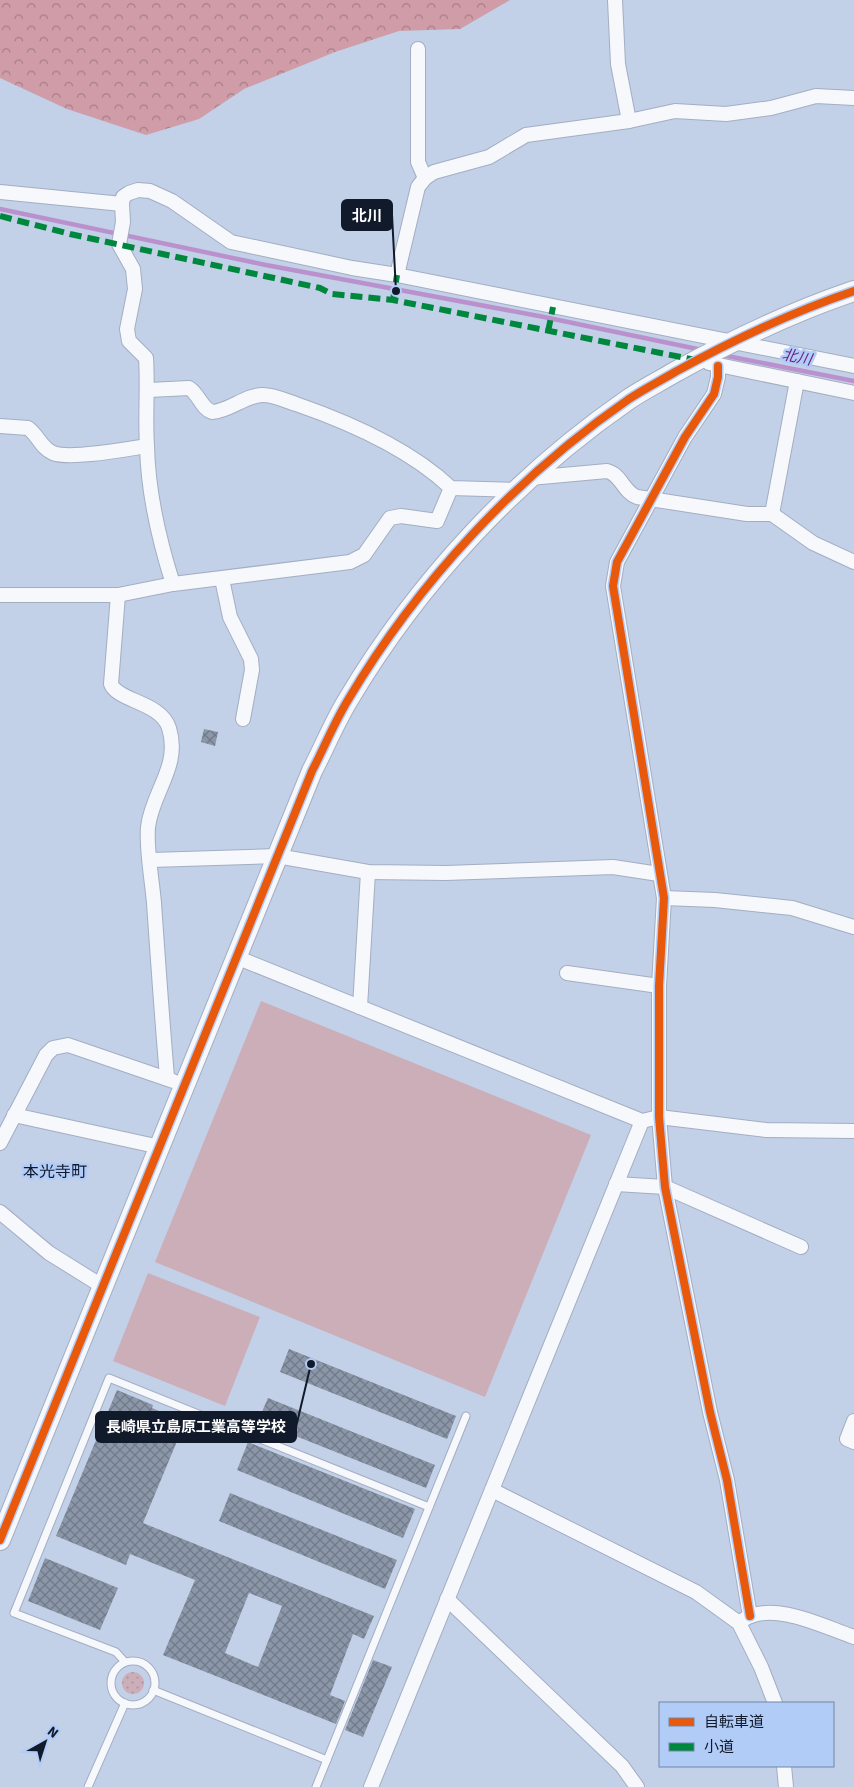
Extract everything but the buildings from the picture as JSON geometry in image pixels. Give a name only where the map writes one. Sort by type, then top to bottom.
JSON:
[{"type":"street","points":[[615,0],[618,64],[629,121]]},
{"type":"street","points":[[418,49],[418,162],[425,178]]},
{"type":"street","points":[[397,275],[418,187],[425,178],[434,172],[489,157],[526,135],[629,121],[675,111],[726,114],[771,108],[816,96],[854,98]]},
{"type":"street","points":[[173,584],[159,539],[147,446],[148,390],[146,358],[129,341],[127,329],[135,289],[133,269],[119,244],[123,222],[122,204],[124,197],[129,192],[138,190],[150,191],[172,201],[231,242],[352,268],[397,275],[854,366]]},
{"type":"street","points":[[0,192],[122,204]]},
{"type":"street","points":[[0,1540],[312,771],[338,719],[380,650],[412,606],[469,538],[524,484],[586,430],[631,397],[706,361],[731,342],[821,303],[854,292]]},
{"type":"street","points":[[706,361],[854,393]]},
{"type":"street","points":[[706,361],[718,377],[714,394],[650,499],[617,562],[613,586],[664,898],[659,986],[659,1117],[665,1186],[710,1412],[728,1480],[745,1619],[775,1702]]},
{"type":"street","points":[[772,514],[797,382]]},
{"type":"street","points":[[148,390],[189,388],[196,394],[205,409],[212,412],[258,395],[272,396],[329,417],[407,456],[438,476],[451,488],[524,484],[607,471],[619,477],[634,496],[747,514],[772,514],[813,543],[854,562]]},
{"type":"street","points":[[0,426],[28,428],[47,450],[58,454],[96,453],[147,446]]},
{"type":"street","points":[[0,595],[118,595],[173,584],[350,562],[364,555],[390,518],[402,516],[437,521],[451,488]]},
{"type":"street","points":[[222,579],[230,617],[252,664],[243,719]]},
{"type":"street","points":[[118,595],[110,684],[115,691],[143,703],[160,714],[169,727],[172,746],[169,770],[148,827],[167,1077]]},
{"type":"street","points":[[151,860],[277,856],[368,872],[446,873],[613,866],[659,874]]},
{"type":"street","points":[[360,1007],[368,872]]},
{"type":"street","points":[[664,898],[715,900],[792,908],[854,927]]},
{"type":"street","points":[[236,957],[642,1121],[659,1117],[766,1130],[854,1131]]},
{"type":"street","points":[[567,973],[659,986]]},
{"type":"street","points":[[0,1144],[8,1118],[46,1055],[60,1045],[68,1045],[167,1077],[185,1087]]},
{"type":"street","points":[[8,1118],[160,1147]]},
{"type":"street","points":[[371,1787],[642,1121]]},
{"type":"street","points":[[616,1184],[665,1186],[801,1247]]},
{"type":"street","points":[[0,1212],[49,1253],[102,1286]]},
{"type":"street","points":[[854,1421],[847,1439],[854,1442]]},
{"type":"street","points":[[492,1490],[696,1592],[745,1619],[782,1612],[854,1638]]},
{"type":"street","points":[[447,1599],[622,1766],[638,1787]]},
{"type":"street","points":[[784,1767],[786,1787]]},
{"type":"lane","points":[[125,1662],[116,1652],[14,1613],[109,1378],[429,1506]]},
{"type":"lane","points":[[316,1787],[466,1416]]},
{"type":"lane","points":[[132,1661],[146,1665],[154,1676],[153,1690],[145,1701],[139,1704],[125,1703],[119,1700],[111,1687],[114,1672],[125,1662],[132,1661]]},
{"type":"lane","points":[[153,1690],[327,1760]]},
{"type":"lane","points":[[88,1787],[125,1703]]},
{"type":"shaded area","points":[[261,1001],[591,1135],[485,1397],[155,1262]]},
{"type":"shaded area","points":[[148,1273],[260,1317],[225,1406],[113,1361]]},
{"type":"shaded area","points":[[133,1672],[141,1675],[144,1683],[141,1691],[133,1694],[125,1691],[122,1683],[125,1675]]},
{"type":"green space","points":[[0,0],[510,0],[460,29],[399,31],[335,52],[244,89],[199,119],[146,135],[67,109],[0,78]]},
{"type":"waterway","name":"北川","points":[[0,209],[266,265],[544,317],[702,350]]},
{"type":"waterway","name":"北川","points":[[722,355],[854,381]]},
{"type":"marked path","points":[[0,216],[70,234],[320,288],[332,294],[393,300],[696,360]]},
{"type":"marked path","points":[[393,300],[397,275]]},
{"type":"marked path","points":[[548,332],[553,307]]},
{"type":"cycle path","points":[[0,1540],[312,771],[343,709],[376,656],[438,573],[472,534],[547,462],[587,429],[635,395],[719,349],[785,317],[854,291]]},
{"type":"cycle path","points":[[718,366],[718,377],[714,394],[685,437],[617,562],[613,586],[664,898],[659,986],[659,1117],[665,1187],[710,1412],[727,1480],[750,1616]]},
{"type":"place","name":"北川","points":[[396,291]]},
{"type":"place","name":"長崎県立島原工業高等学校","points":[[311,1364]]},
{"type":"district","name":"本光寺町","points":[[55,1171]]}]
